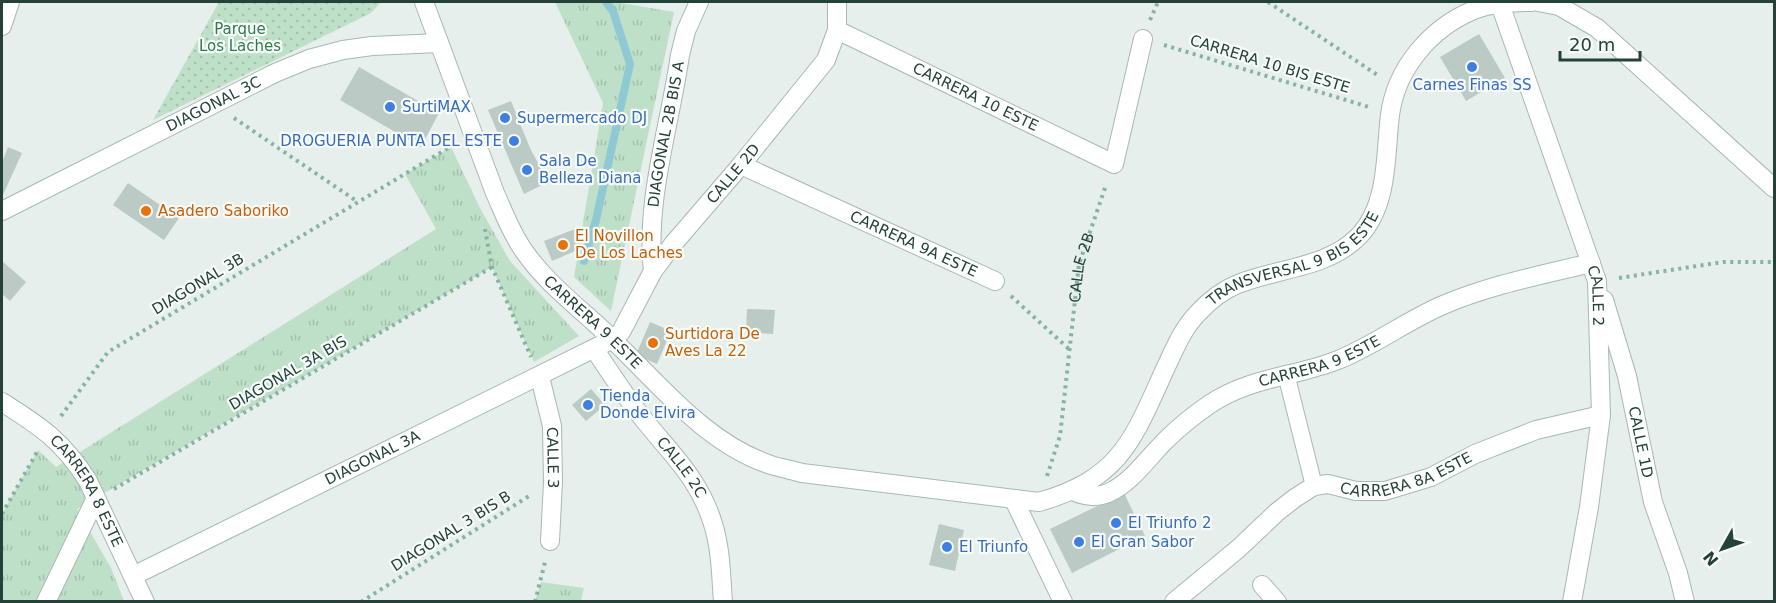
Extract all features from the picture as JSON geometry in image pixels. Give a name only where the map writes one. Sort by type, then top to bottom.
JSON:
[{"type":"street","points":[[2,26],[10,2]]},
{"type":"street","name":"CARRERA 9 ESTE","points":[[424,2],[495,193],[524,251],[543,274],[690,415],[720,439],[770,465],[846,480],[1014,500]]},
{"type":"street","name":"DIAGONAL 2B BIS A","points":[[653,271],[651,229],[653,207],[680,55],[686,31],[699,2]]},
{"type":"street","name":"CALLE 2D","points":[[613,339],[621,332],[653,271],[826,60],[837,30],[837,2]]},
{"type":"street","name":"TRANSVERSAL 9 BIS ESTE","points":[[1014,500],[1039,502],[1073,491],[1105,470],[1136,431],[1185,328],[1208,303],[1237,285],[1306,265],[1336,252],[1359,236],[1373,214],[1381,195],[1390,113],[1396,88],[1424,44],[1455,20],[1475,10],[1500,4],[1532,2]]},
{"type":"street","points":[[1538,2],[1560,4],[1597,28],[1774,188]]},
{"type":"street","name":"CALLE 2","points":[[1500,4],[1597,281],[1601,415],[1589,507],[1572,602]]},
{"type":"street","name":"CARRERA 10 ESTE","points":[[837,30],[1114,165]]},
{"type":"street","points":[[1114,165],[1143,39]]},
{"type":"street","name":"DIAGONAL 3C","points":[[2,211],[213,104],[309,59],[372,45],[439,43]]},
{"type":"street","name":"CARRERA 9A ESTE","points":[[741,165],[995,281]]},
{"type":"street","name":"CARRERA 9 ESTE","points":[[1073,491],[1096,496],[1108,493],[1138,471],[1178,429],[1211,404],[1241,388],[1339,360],[1413,319],[1474,293],[1591,263]]},
{"type":"street","name":"CALLE 1D","points":[[1597,281],[1627,376],[1653,502],[1678,573],[1685,602]]},
{"type":"street","name":"DIAGONAL 3A","points":[[133,576],[595,350],[613,339]]},
{"type":"street","name":"CALLE 2C","points":[[595,350],[638,412],[683,464],[696,483],[714,525],[719,547],[723,602]]},
{"type":"street","name":"CALLE 3","points":[[540,377],[552,426],[553,482],[550,541]]},
{"type":"street","name":"CARRERA 8 ESTE","points":[[2,402],[48,432],[77,463],[146,602]]},
{"type":"street","name":"CARRERA 8A ESTE","points":[[1314,486],[1328,484],[1356,491],[1385,491],[1431,477],[1475,454],[1526,434],[1568,421],[1601,415]]},
{"type":"street","points":[[1174,602],[1239,548],[1277,512],[1314,486]]},
{"type":"street","points":[[46,602],[95,500]]},
{"type":"street","points":[[1014,500],[1063,602]]},
{"type":"street","points":[[1262,585],[1277,602]]},
{"type":"lane","points":[[1286,374],[1314,486]]},
{"type":"path","points":[[1268,2],[1396,88]]},
{"type":"path","name":"CARRERA 10 BIS ESTE","points":[[1143,39],[1390,113]]},
{"type":"path","points":[[213,104],[358,202]]},
{"type":"path","name":"DIAGONAL 3B","points":[[2,514],[48,432],[108,352],[459,142]]},
{"type":"path","name":"CALLE 2B","points":[[1039,502],[1060,436],[1079,264],[1114,165]]},
{"type":"path","points":[[1597,281],[1723,262],[1774,262]]},
{"type":"path","name":"DIAGONAL 3A BIS","points":[[95,500],[492,267]]},
{"type":"path","name":"CARRERA 9A ESTE","points":[[995,281],[1070,350]]},
{"type":"path","name":"DIAGONAL 3 BIS B","points":[[361,602],[553,482]]},
{"type":"path","points":[[535,602],[550,541]]},
{"type":"green space","name":"Parque Los Laches","points":[[219,2],[381,2],[371,13],[153,120]]},
{"type":"green space","points":[[555,2],[615,2],[674,12],[611,311],[574,277],[603,103]]},
{"type":"green space","points":[[451,147],[480,208],[510,261],[579,336],[534,362],[492,267],[77,509],[111,568],[124,601],[2,602],[2,514],[38,450],[56,467],[436,229],[405,174]]},
{"type":"green space","points":[[541,582],[584,588],[581,601],[535,601]]},
{"type":"building","name":"Carnes Finas SS","points":[[1479,34],[1505,78],[1466,101],[1440,57]]},
{"type":"building","name":"SurtiMAX","points":[[359,67],[439,113],[421,147],[340,100]]},
{"type":"building","points":[[511,101],[530,148],[548,182],[524,194],[488,110]]},
{"type":"building","points":[[8,147],[22,153],[2,197],[2,162]]},
{"type":"building","name":"Asadero Saboriko","points":[[128,183],[179,218],[164,240],[113,205]]},
{"type":"building","name":"El Novillon De Los Laches","points":[[575,229],[582,248],[552,261],[544,241]]},
{"type":"building","points":[[2,261],[26,282],[10,301],[2,294]]},
{"type":"building","points":[[747,309],[775,310],[773,334],[746,332]]},
{"type":"building","name":"Surtidora De Aves La 22","points":[[650,322],[671,331],[657,364],[636,355]]},
{"type":"building","name":"Tienda Donde Elvira","points":[[591,389],[605,405],[586,421],[572,405]]},
{"type":"building","points":[[1124,493],[1145,536],[1072,573],[1050,529]]},
{"type":"building","name":"El Triunfo","points":[[939,524],[964,530],[955,571],[929,565]]},
{"type":"waterway","points":[[584,261],[596,220],[630,64],[613,11],[606,2]]},
{"type":"place","name":"Carnes Finas SS","points":[[1472,67]]},
{"type":"place","name":"SurtiMAX","points":[[390,107]]},
{"type":"place","name":"Supermercado DJ","points":[[505,118]]},
{"type":"place","name":"DROGUERIA PUNTA DEL ESTE","points":[[514,141]]},
{"type":"place","name":"Sala De Belleza Diana","points":[[527,170]]},
{"type":"place","name":"Asadero Saboriko","points":[[146,211]]},
{"type":"place","name":"El Novillon De Los Laches","points":[[563,245]]},
{"type":"place","name":"Surtidora De Aves La 22","points":[[653,343]]},
{"type":"place","name":"Tienda Donde Elvira","points":[[588,405]]},
{"type":"place","name":"El Triunfo 2","points":[[1116,523]]},
{"type":"place","name":"El Gran Sabor","points":[[1079,542]]},
{"type":"place","name":"El Triunfo","points":[[947,547]]}]
